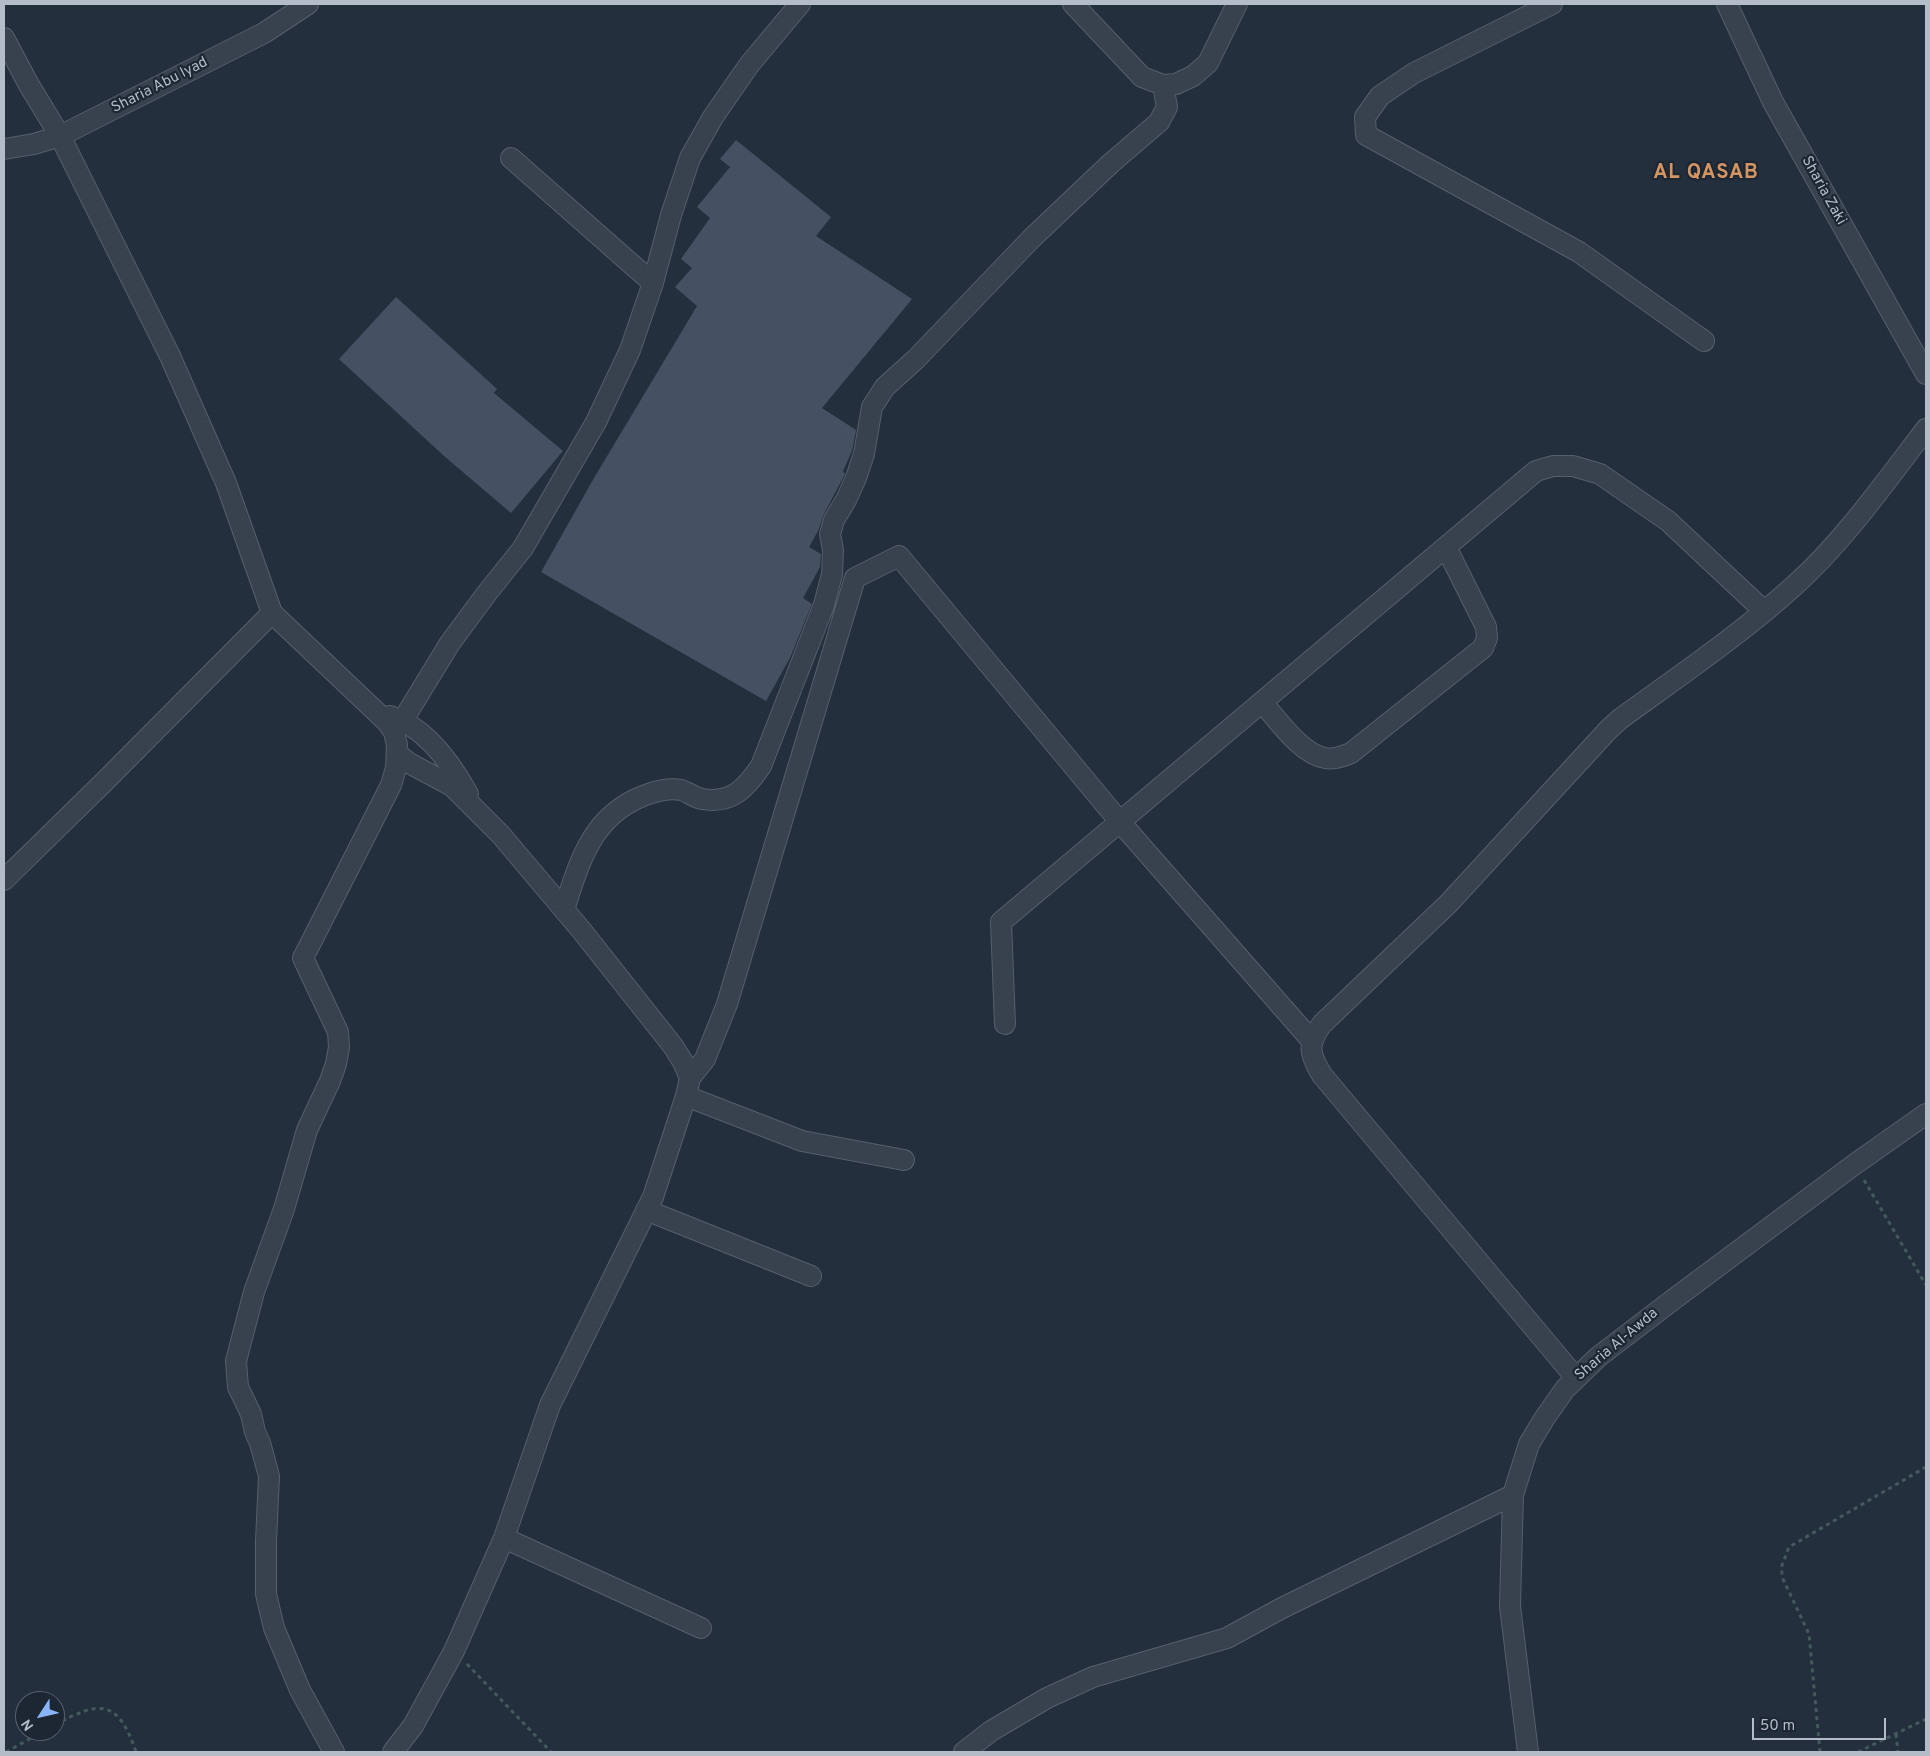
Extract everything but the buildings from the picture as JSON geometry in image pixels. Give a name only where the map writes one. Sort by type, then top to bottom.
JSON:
[{"type":"street","name":"Sharia Abu Iyad","points":[[4,149],[34,144],[60,136],[264,33],[308,4]]},
{"type":"street","points":[[403,720],[450,643],[523,548],[596,422],[630,350],[653,283],[670,215],[690,158],[713,117],[749,65],[800,4]]},
{"type":"street","points":[[1073,4],[1142,77],[1162,85],[1176,84],[1193,76],[1208,63],[1237,4]]},
{"type":"street","points":[[1552,4],[1414,73],[1380,96],[1365,117],[1366,135],[1579,252],[1704,341]]},
{"type":"street","name":"Sharia Zaki","points":[[1727,4],[1773,102],[1926,374]]},
{"type":"street","points":[[4,38],[29,85],[60,136],[170,356],[226,483],[272,612],[378,713],[394,732],[398,754],[391,785],[303,958],[338,1032],[339,1047],[330,1082],[307,1130],[284,1209],[254,1292],[236,1361],[238,1387],[251,1414],[269,1476],[266,1594],[274,1628],[300,1690],[334,1752]]},
{"type":"street","points":[[564,910],[584,852],[597,829],[634,799],[654,791],[680,790],[701,799],[720,800],[732,796],[747,786],[761,766],[824,605],[832,574],[830,534],[834,520],[856,478],[864,454],[872,407],[885,387],[916,359],[1032,238],[1110,164],[1159,122],[1167,107],[1162,85]]},
{"type":"street","points":[[511,158],[653,283]]},
{"type":"street","points":[[1576,1378],[1322,1075],[1313,1061],[1311,1047],[1314,1034],[1322,1024],[1448,904],[1609,729],[1717,649],[1796,584],[1829,550],[1866,506],[1926,429]]},
{"type":"street","points":[[1005,1024],[1001,922],[1536,471],[1553,466],[1573,466],[1600,474],[1668,521],[1764,611]]},
{"type":"street","points":[[1262,702],[1310,752],[1325,758],[1340,757],[1351,753],[1359,747],[1483,648],[1487,638],[1486,627],[1446,548]]},
{"type":"street","points":[[393,1752],[413,1726],[454,1651],[504,1538],[550,1405],[653,1197],[688,1087],[705,1059],[727,1004],[855,578],[899,556],[1120,822],[1312,1041]]},
{"type":"street","points":[[4,880],[272,612]]},
{"type":"street","points":[[378,713],[403,720],[424,735],[462,782],[477,809]]},
{"type":"street","points":[[398,754],[409,763],[452,786],[501,835],[673,1046],[683,1062],[688,1087]]},
{"type":"street","points":[[688,1087],[802,1141],[904,1160]]},
{"type":"street","name":"Sharia Al-Awda","points":[[1528,1752],[1510,1606],[1513,1494],[1529,1444],[1544,1419],[1565,1389],[1598,1357],[1666,1304],[1855,1164],[1926,1114]]},
{"type":"street","points":[[646,1210],[811,1276]]},
{"type":"street","points":[[964,1752],[991,1731],[1047,1698],[1094,1677],[1227,1638],[1282,1608],[1513,1494]]},
{"type":"street","points":[[504,1538],[701,1628]]},
{"type":"path","points":[[1855,1164],[1926,1285]]},
{"type":"path","points":[[1820,1752],[1810,1634],[1783,1579],[1781,1568],[1784,1555],[1789,1547],[1926,1467]]},
{"type":"path","points":[[454,1651],[551,1752]]},
{"type":"path","points":[[65,1720],[77,1713],[99,1707],[110,1710],[124,1724],[136,1752]]},
{"type":"path","points":[[1858,1752],[1926,1719]]},
{"type":"path","points":[[1896,1734],[1898,1752]]},
{"type":"path","points":[[6,1752],[26,1741]]},
{"type":"district","name":"AL QASAB","points":[[1706,174]]}]
